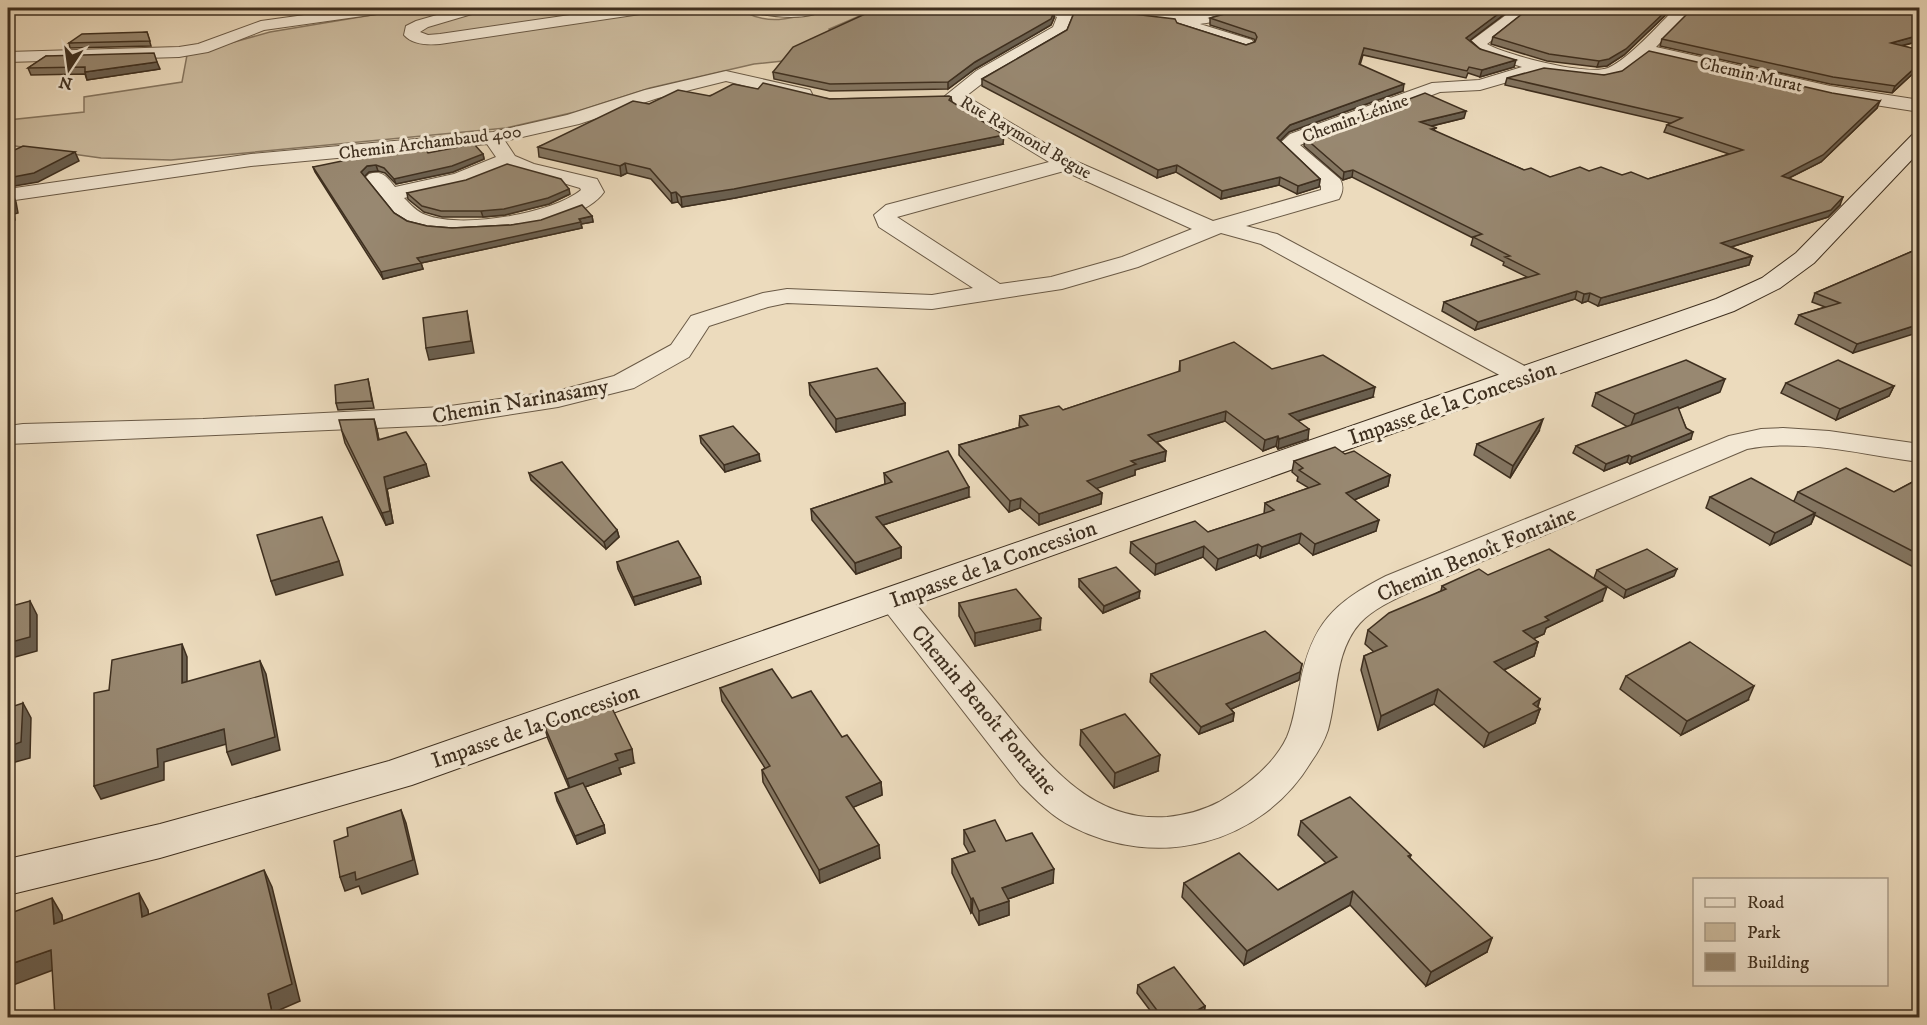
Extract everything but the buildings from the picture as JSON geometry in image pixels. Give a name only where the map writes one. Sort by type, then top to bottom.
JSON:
[{"type":"street","points":[[8,57],[179,52],[202,48],[261,26],[384,8]]},
{"type":"street","points":[[476,8],[422,24],[412,30],[412,35],[427,40],[440,39],[647,8]]},
{"type":"street","points":[[761,8],[780,14],[817,8]]},
{"type":"street","name":"Rue Raymond Begue","points":[[1048,8],[1066,15],[1060,30],[944,96],[1066,164],[1215,228],[1269,239],[1524,377]]},
{"type":"street","points":[[1091,8],[1196,20],[1213,17],[1233,8]]},
{"type":"street","points":[[1516,15],[1475,44],[1481,49],[1541,67],[1589,73],[1610,73],[1642,49],[1685,8]]},
{"type":"street","points":[[1159,17],[1246,44]]},
{"type":"street","name":"Chemin Murat","points":[[1642,49],[1830,92],[1920,106]]},
{"type":"street","name":"Chemin Lénine","points":[[1215,228],[1331,194],[1332,183],[1288,145],[1297,138],[1438,87],[1480,85],[1541,67]]},
{"type":"street","name":"Chemin Archambaud 400","points":[[8,195],[251,160],[493,138],[572,120],[652,94],[726,76],[822,97]]},
{"type":"street","points":[[493,138],[508,160],[526,168],[589,184],[593,192],[580,204],[556,213],[479,226],[455,226],[420,221],[406,213],[384,186],[460,179],[508,160]]},
{"type":"street","name":"Impasse de la Concession","points":[[8,877],[160,841],[397,774],[1725,305],[1771,283],[1805,258],[1920,138]]},
{"type":"street","points":[[997,293],[887,222],[885,215],[894,210],[1066,164]]},
{"type":"street","name":"Chemin Narinasamy","points":[[8,435],[443,416],[558,399],[624,382],[680,351],[700,321],[763,300],[797,296],[932,302],[997,293],[1053,284],[1130,262],[1215,228]]},
{"type":"street","name":"Chemin Benoît Fontaine","points":[[892,599],[1034,774],[1059,798],[1088,817],[1113,826],[1159,834],[1182,832],[1229,818],[1261,794],[1291,764],[1309,730],[1323,656],[1333,633],[1349,614],[1370,598],[1453,561],[1739,442],[1754,438],[1774,436],[1816,439],[1920,453]]},
{"type":"green space","points":[[845,7],[878,8],[829,29],[833,36],[802,59],[754,64],[650,88],[575,112],[506,128],[171,160],[101,158],[8,145],[8,120],[84,112],[84,97],[182,82],[187,55],[270,32],[414,8],[746,8],[747,13],[758,18],[781,19]]}]
